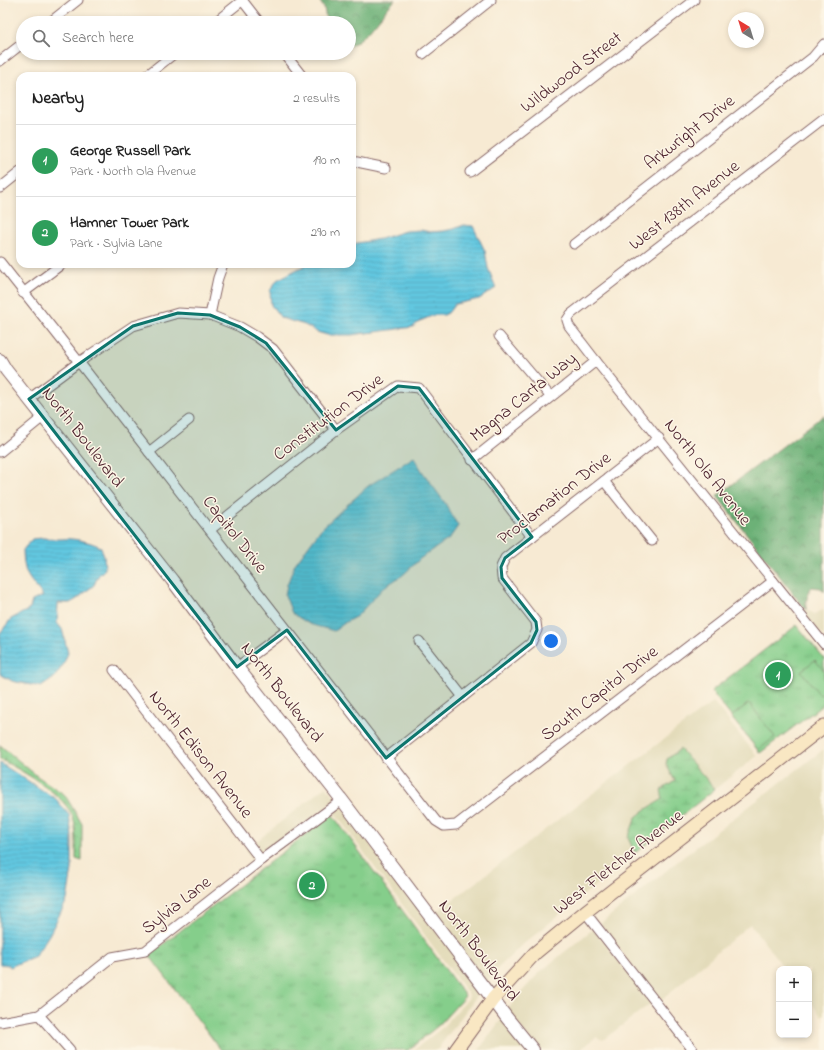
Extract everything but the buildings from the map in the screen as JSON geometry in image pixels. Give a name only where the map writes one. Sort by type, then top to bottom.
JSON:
[{"type":"main road","name":"West Fletcher Avenue","points":[[456,1050],[493,999],[535,954],[585,912],[824,726]]},
{"type":"street","points":[[58,16],[78,0]]},
{"type":"street","points":[[223,16],[242,0],[255,16]]},
{"type":"street","points":[[423,54],[491,0]]},
{"type":"street","name":"Wildwood Street","points":[[470,172],[694,0]]},
{"type":"street","name":"Arkwright Drive","points":[[574,244],[813,56],[824,44]]},
{"type":"street","points":[[0,61],[16,48]]},
{"type":"street","points":[[151,72],[166,60]]},
{"type":"street","points":[[289,60],[299,72]]},
{"type":"street","name":"West 138th Avenue","points":[[567,320],[571,314],[824,119]]},
{"type":"street","points":[[356,162],[386,168]]},
{"type":"street","points":[[0,188],[16,175]]},
{"type":"street","name":"Capitol Drive","points":[[0,262],[386,758],[436,821],[444,826]]},
{"type":"street","points":[[23,293],[57,268]]},
{"type":"street","points":[[210,315],[222,268]]},
{"type":"street","points":[[29,399],[79,362],[133,326],[178,313],[210,315],[240,327],[273,349],[336,430]]},
{"type":"street","name":"North Ola Avenue","points":[[567,320],[569,326],[596,361],[824,644]]},
{"type":"street","points":[[499,336],[550,396]]},
{"type":"street","name":"North Boulevard","points":[[0,360],[43,417],[172,580],[237,667],[342,800],[507,1018],[533,1050]]},
{"type":"street","name":"Magna Carta Way","points":[[472,460],[550,396],[596,361]]},
{"type":"street","name":"Constitution Drive","points":[[210,530],[336,430],[398,386],[419,388],[472,460],[532,537]]},
{"type":"street","points":[[0,452],[43,417]]},
{"type":"street","points":[[149,452],[190,420]]},
{"type":"street","name":"Proclamation Drive","points":[[386,758],[531,643],[537,630],[536,622],[502,578],[501,567],[505,558],[659,438]]},
{"type":"street","points":[[604,481],[652,541]]},
{"type":"street","name":"South Capitol Drive","points":[[444,826],[456,825],[772,581]]},
{"type":"street","points":[[237,667],[287,630]]},
{"type":"street","points":[[419,640],[463,697]]},
{"type":"street","name":"North Edison Avenue","points":[[114,670],[261,860]]},
{"type":"street","name":"Sylvia Lane","points":[[0,1022],[38,1015],[112,957],[145,951],[261,860],[342,800]]},
{"type":"street","points":[[585,912],[693,1050]]},
{"type":"street","points":[[38,1015],[70,1050]]},
{"type":"highlighted area","points":[[178,313],[210,315],[240,327],[266,343],[336,430],[398,386],[419,388],[532,537],[505,558],[501,567],[502,578],[536,622],[537,630],[531,643],[386,758],[287,630],[237,667],[29,399],[133,326]]},
{"type":"shaded area","points":[[824,609],[824,637],[807,617],[806,610],[815,614]]},
{"type":"shaded area","points":[[713,702],[757,756],[715,789],[680,750],[667,759],[666,764],[675,780],[663,799],[636,817],[628,838],[635,853],[521,946],[499,967],[486,983],[434,914]]},
{"type":"shaded area","points":[[824,749],[824,1014],[821,1016],[812,1004],[812,966],[783,966],[750,924],[660,1001],[600,924],[682,858]]},
{"type":"shaded area","points":[[326,786],[336,799],[252,862],[246,850]]},
{"type":"shaded area","points":[[341,806],[481,990],[437,1050],[414,1050],[442,1028],[468,999],[469,995],[334,812]]},
{"type":"shaded area","points":[[593,929],[651,1003],[603,1040],[596,1037],[579,1050],[539,1050],[507,1011],[517,997],[540,972]]},
{"type":"shaded area","points":[[502,1018],[528,1050],[479,1050]]},
{"type":"green space","points":[[319,0],[395,0],[369,31],[356,43],[356,16],[326,16],[324,8]]},
{"type":"green space","points":[[824,415],[824,592],[821,588],[811,587],[806,602],[806,610],[717,496]]},
{"type":"green space","points":[[797,625],[824,659],[824,704],[760,753],[711,691]]},
{"type":"green space","points":[[815,660],[824,671],[824,691],[820,695],[801,671]]},
{"type":"green space","points":[[749,703],[775,737],[758,750],[731,717]]},
{"type":"green space","points":[[0,745],[37,776],[65,795],[82,824],[82,861],[76,859],[76,836],[71,813],[58,797],[49,789],[0,759]]},
{"type":"green space","points":[[680,749],[715,789],[635,853],[628,838],[636,817],[663,799],[661,790],[675,781],[666,764],[667,759]]},
{"type":"green space","points":[[332,814],[465,996],[439,1025],[408,1050],[221,1050],[149,955]]},
{"type":"water","points":[[464,225],[473,226],[485,251],[488,268],[496,288],[479,299],[455,304],[448,313],[444,315],[434,315],[420,321],[413,327],[351,335],[327,335],[317,332],[305,325],[281,318],[271,305],[270,291],[277,280],[300,268],[356,268],[356,243],[380,239],[405,231],[421,230],[430,232],[454,229]]},
{"type":"water","points":[[414,457],[445,503],[458,526],[449,539],[421,558],[403,575],[384,587],[357,616],[334,631],[309,624],[292,613],[285,595],[287,585],[295,564],[321,529],[368,486]]},
{"type":"water","points":[[44,538],[77,540],[101,547],[105,569],[98,576],[94,585],[77,599],[70,603],[58,603],[57,623],[62,629],[68,653],[63,665],[54,678],[41,687],[12,681],[0,674],[0,633],[11,619],[30,609],[32,601],[43,596],[28,576],[24,566],[23,550],[32,539]]},
{"type":"water","points":[[0,763],[56,799],[69,815],[72,837],[72,869],[67,900],[49,935],[35,956],[10,967],[9,965],[0,964]]},
{"type":"place","name":"George Russell Park","points":[[778,675]]},
{"type":"place","name":"Hamner Tower Park","points":[[312,885]]}]
